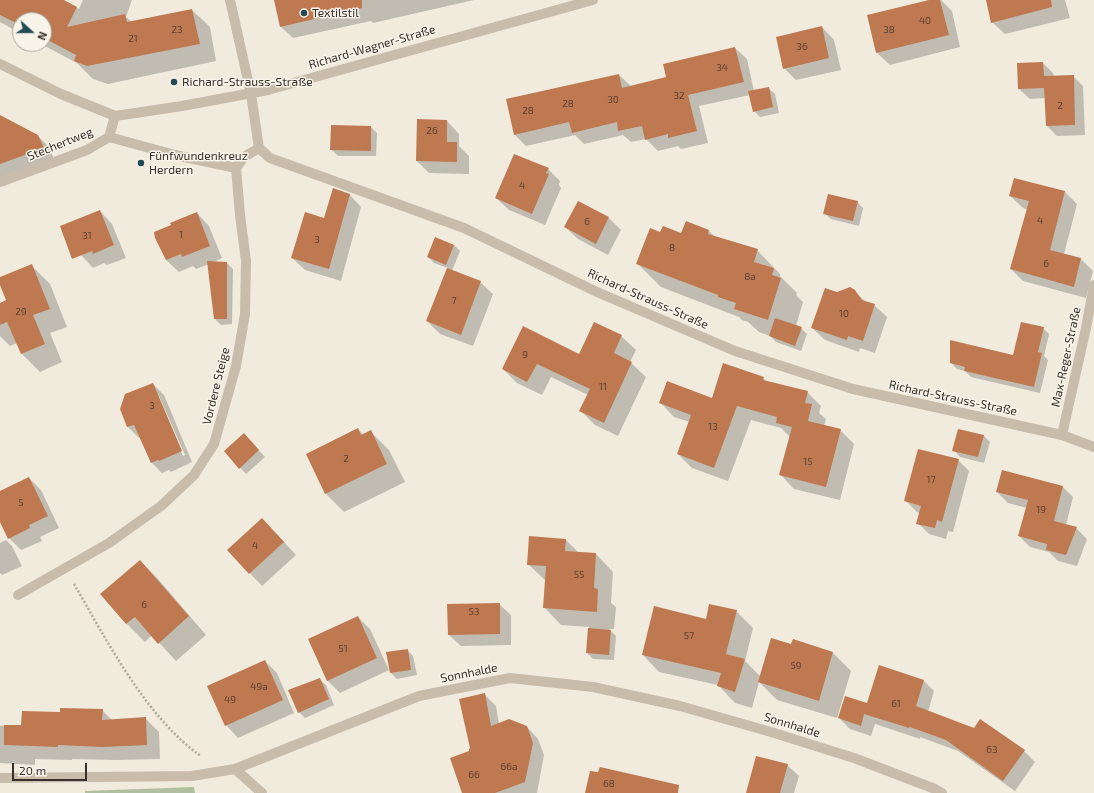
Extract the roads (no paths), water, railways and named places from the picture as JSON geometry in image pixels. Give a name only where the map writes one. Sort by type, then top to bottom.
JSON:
[{"type":"street","points":[[109,137],[175,155],[236,168],[244,157],[259,148],[251,94],[230,0]]},
{"type":"street","name":"Richard-Wagner-Straße","points":[[115,116],[251,94],[565,3],[593,0]]},
{"type":"street","points":[[0,64],[61,94],[115,116]]},
{"type":"street","name":"Stechertweg","points":[[0,182],[88,150],[109,137],[115,116]]},
{"type":"street","name":"Richard-Strauss-Straße","points":[[259,148],[270,158],[464,228],[597,292],[735,351],[853,389],[1062,435],[1094,447]]},
{"type":"street","name":"Vordere Steige","points":[[18,595],[109,543],[161,506],[194,475],[214,444],[236,366],[245,314],[246,261],[236,168]]},
{"type":"street","name":"Max-Reger-Straße","points":[[1062,435],[1094,285]]},
{"type":"street","name":"Sonnhalde","points":[[0,778],[192,776],[235,769],[419,696],[510,678],[593,687],[680,706],[854,758],[942,793]]},
{"type":"street","points":[[235,769],[262,793]]},
{"type":"place","name":"Textilstil","points":[[304,13]]},
{"type":"place","name":"Richard-Strauss-Straße","points":[[174,82]]},
{"type":"place","name":"Fünfwundenkreuz Herdern","points":[[141,163]]}]
